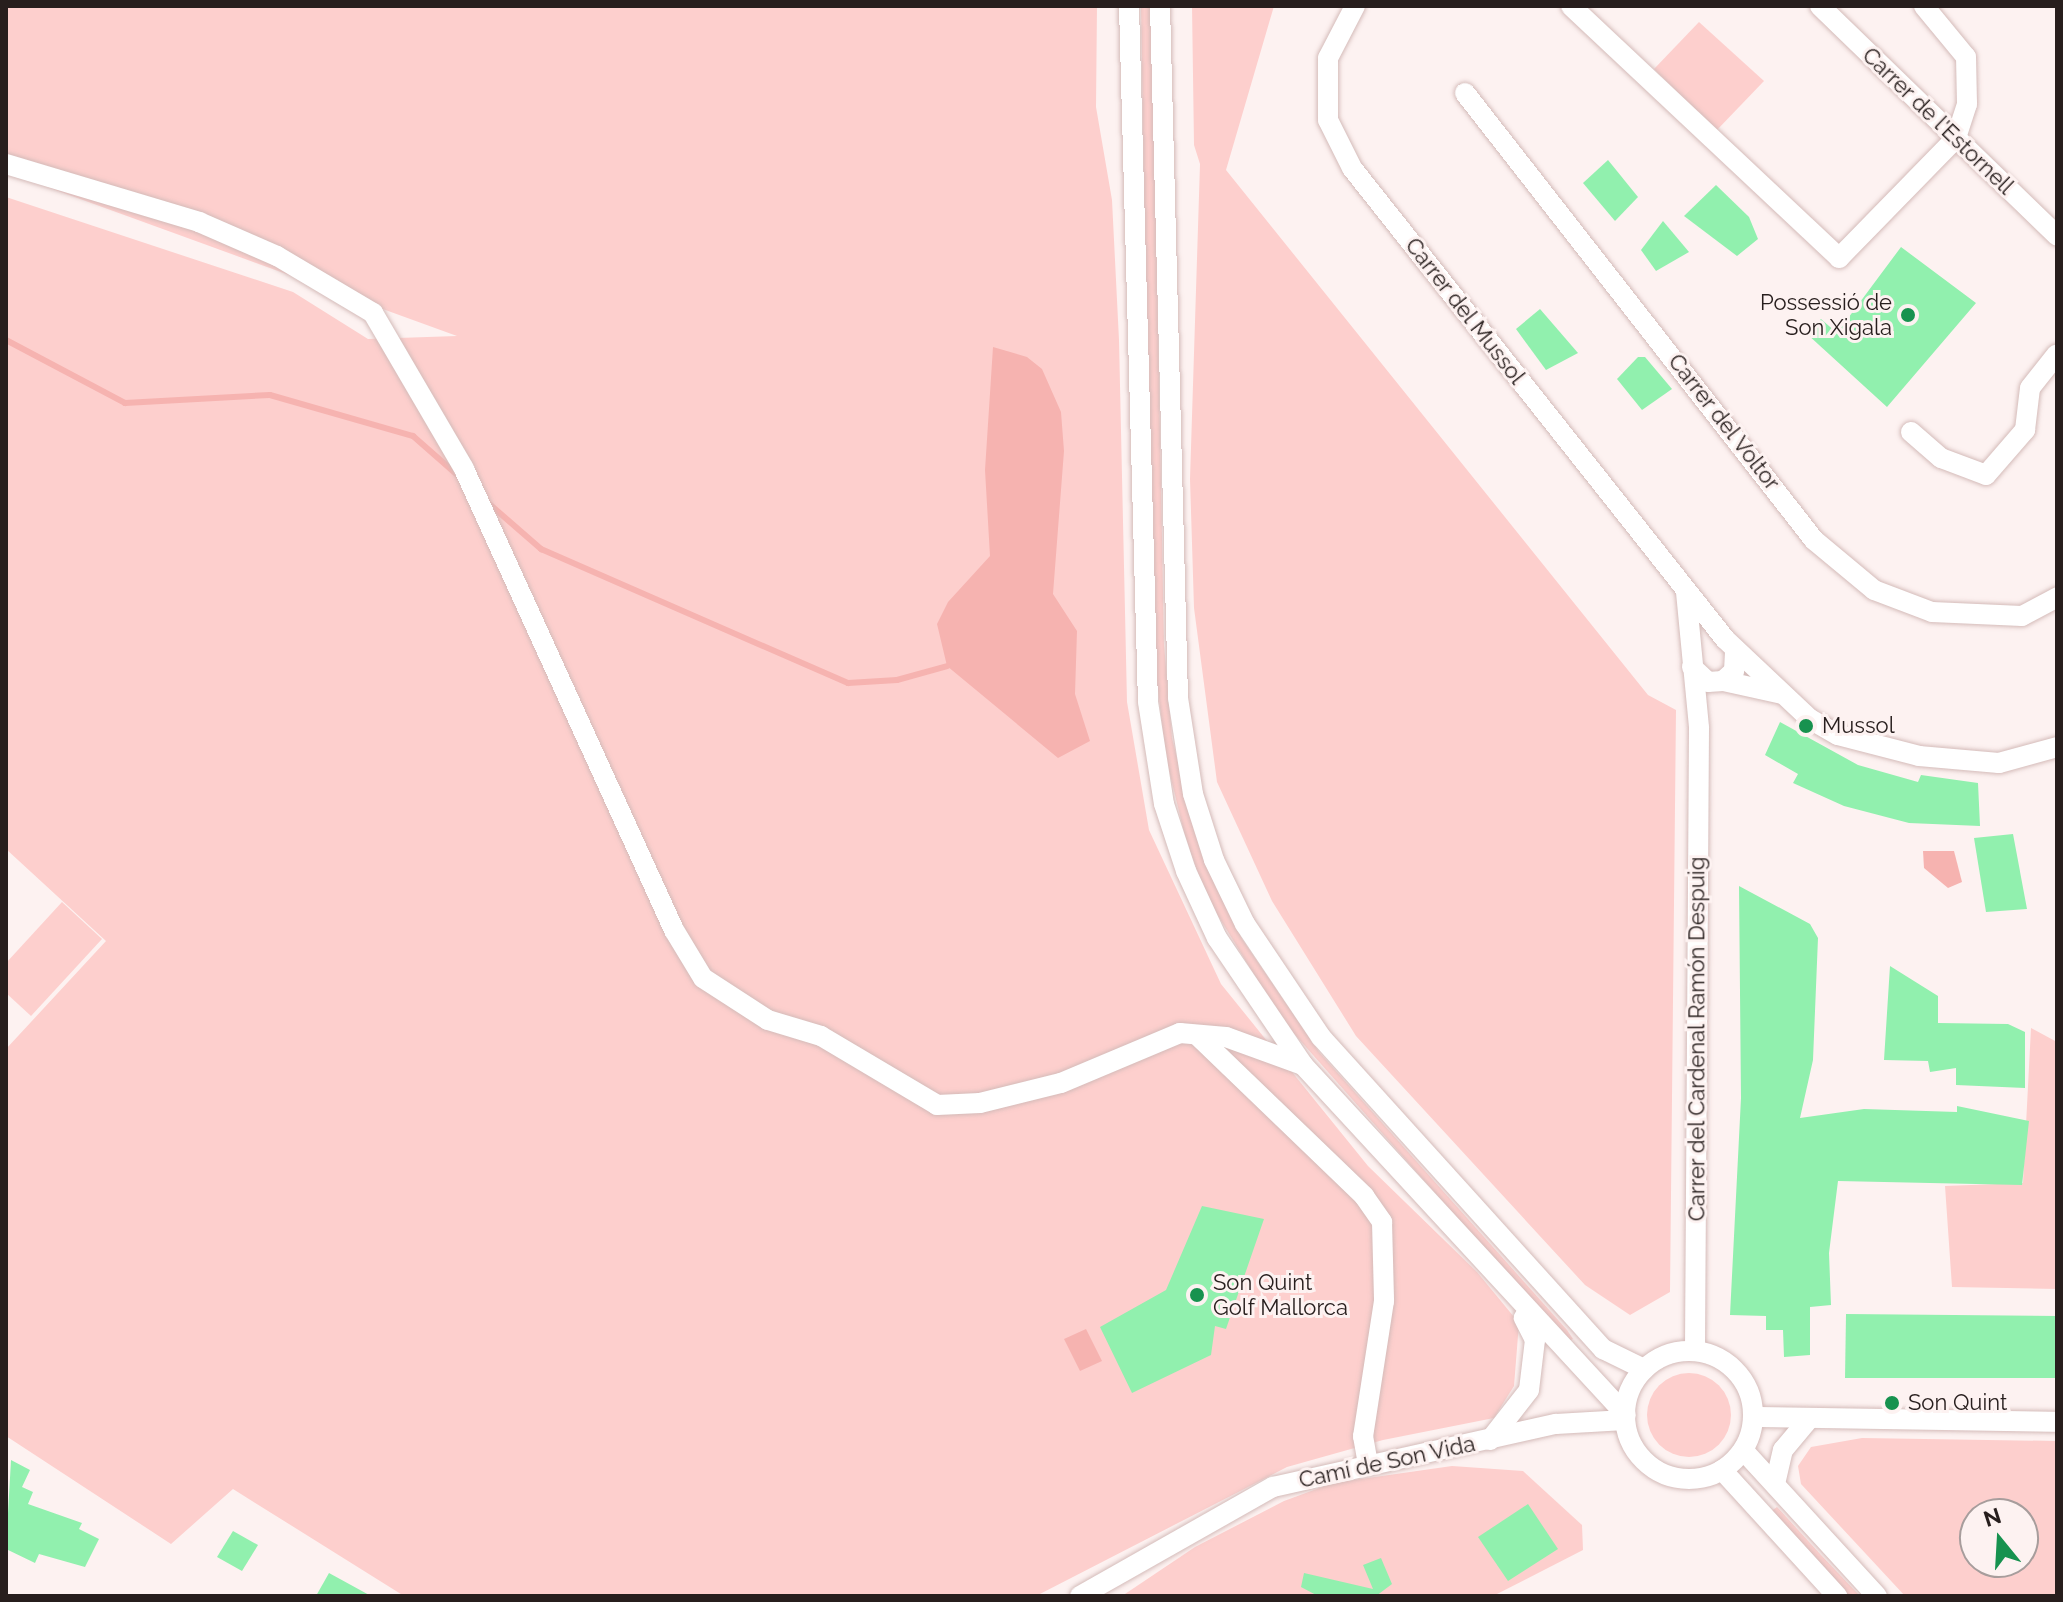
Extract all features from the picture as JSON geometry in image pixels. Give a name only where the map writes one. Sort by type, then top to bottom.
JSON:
[{"type":"street","points":[[1129,6],[1141,593],[1153,748],[1186,871],[1217,938],[1303,1065],[1517,1304],[1625,1417]]},
{"type":"street","points":[[1160,6],[1176,667],[1193,794],[1214,860],[1245,924],[1321,1037],[1603,1349],[1644,1369]]},
{"type":"street","name":"Carrer del Mussol","points":[[1355,6],[1328,58],[1328,120],[1352,168],[1730,644],[1782,694],[1838,735],[1919,756],[1999,763],[2057,747]]},
{"type":"street","points":[[1571,6],[1839,258],[1956,138],[1967,104],[1966,57],[1924,6]]},
{"type":"street","name":"Carrer de l'Estornell","points":[[1820,6],[2057,236]]},
{"type":"street","name":"Carrer del Voltor","points":[[1465,93],[1814,540],[1874,590],[1932,612],[2022,616],[2057,597]]},
{"type":"street","points":[[6,164],[199,222],[277,256],[373,313],[464,469],[674,930],[703,978],[768,1020],[821,1036],[937,1105],[980,1103],[1061,1083],[1180,1033],[1226,1037],[1303,1065]]},
{"type":"street","points":[[1911,432],[1941,458],[1986,475],[2019,440],[2030,388],[2057,354]]},
{"type":"street","points":[[1686,592],[1692,659],[1701,679],[1719,682],[1734,671],[1730,644],[1702,640],[1692,659]]},
{"type":"street","name":"Carrer del Cardenal Ramón Despuig","points":[[1692,659],[1699,728],[1695,1350]]},
{"type":"street","name":"Carrer del Mussol","points":[[1719,682],[1782,694]]},
{"type":"street","name":"Carrer del Cardenal Ramón Despuig","points":[[1699,728],[1719,682]]},
{"type":"street","points":[[1198,1036],[1364,1196],[1382,1222],[1384,1301],[1363,1436],[1368,1463]]},
{"type":"street","points":[[1490,1440],[1529,1390],[1535,1340],[1517,1304]]},
{"type":"street","points":[[1695,1350],[1725,1361],[1740,1377],[1754,1417],[1743,1450],[1722,1470],[1697,1478],[1671,1476],[1648,1464],[1632,1444],[1625,1417],[1628,1392],[1644,1369],[1667,1354],[1695,1350]]},
{"type":"street","name":"Camí de Son Vida","points":[[1080,1596],[1273,1487],[1368,1463],[1583,1419],[1625,1417]]},
{"type":"street","points":[[1754,1417],[2057,1422]]},
{"type":"street","points":[[1775,1484],[1783,1450],[1809,1419]]},
{"type":"street","points":[[1743,1450],[1877,1596]]},
{"type":"street","points":[[1722,1470],[1837,1596]]},
{"type":"shaded area","points":[[6,6],[1097,6],[1096,107],[1112,200],[1119,340],[1127,702],[1149,830],[1221,984],[1368,1166],[1477,1272],[1519,1323],[1514,1386],[1494,1418],[1383,1440],[1287,1467],[1036,1596],[404,1596],[233,1489],[171,1544],[6,1436],[6,1049],[106,941],[6,849],[6,197],[293,292],[368,339],[457,336],[6,172]]},
{"type":"shaded area","points":[[1141,6],[1152,6],[1164,644],[1172,738],[1195,832],[1242,939],[1319,1052],[1567,1330],[1573,1339],[1567,1342],[1282,1020],[1206,896],[1185,836],[1166,758],[1151,629]]},
{"type":"shaded area","points":[[1192,6],[1274,6],[1226,170],[1648,695],[1676,710],[1670,1292],[1630,1315],[1585,1285],[1356,1036],[1272,901],[1217,782],[1194,608],[1190,479],[1200,164],[1194,145]]},
{"type":"shaded area","points":[[1699,22],[1764,81],[1716,131],[1654,69]]},
{"type":"shaded area","points":[[993,347],[1027,357],[1042,369],[1061,412],[1064,451],[1053,594],[1077,631],[1075,694],[1090,741],[1058,758],[947,666],[937,624],[948,602],[990,556],[985,470]]},
{"type":"shaded area","points":[[1923,851],[1954,851],[1962,882],[1948,888],[1924,868]]},
{"type":"shaded area","points":[[62,902],[102,939],[31,1016],[6,993],[6,963]]},
{"type":"shaded area","points":[[2031,1028],[2057,1042],[2057,1289],[1952,1287],[1945,1186],[2023,1183]]},
{"type":"shaded area","points":[[1086,1329],[1102,1361],[1080,1371],[1064,1339]]},
{"type":"shaded area","points":[[1689,1373],[1712,1380],[1724,1392],[1731,1415],[1724,1438],[1712,1450],[1689,1457],[1666,1450],[1654,1438],[1647,1415],[1654,1392],[1666,1380]]},
{"type":"shaded area","points":[[1862,1438],[2057,1441],[2057,1596],[1905,1596],[1801,1484],[1798,1466],[1811,1447]]},
{"type":"shaded area","points":[[1452,1466],[1523,1471],[1582,1525],[1583,1550],[1493,1596],[1122,1596],[1195,1547],[1284,1501],[1333,1483]]},
{"type":"shaded area","points":[[1777,1507],[1860,1596],[1848,1596],[1770,1512]]},
{"type":"building","points":[[1608,160],[1638,197],[1615,221],[1583,183]]},
{"type":"building","points":[[1716,185],[1749,217],[1758,239],[1737,256],[1684,216]]},
{"type":"building","points":[[1663,221],[1689,252],[1656,271],[1641,250]]},
{"type":"building","name":"Possessió de Son Xigala","points":[[1901,247],[1976,303],[1887,407],[1807,334],[1821,319],[1837,333]]},
{"type":"building","points":[[1540,309],[1578,353],[1546,370],[1516,329]]},
{"type":"building","points":[[1638,357],[1645,357],[1672,389],[1642,410],[1617,379]]},
{"type":"building","points":[[1780,722],[1858,765],[1918,782],[1921,775],[1978,783],[1980,826],[1909,823],[1844,806],[1793,783],[1798,774],[1765,755]]},
{"type":"building","points":[[2013,834],[2027,909],[1986,912],[1974,838]]},
{"type":"building","points":[[1739,886],[1810,924],[1818,938],[1813,1060],[1800,1118],[1864,1109],[1957,1112],[1957,1106],[2029,1121],[2022,1185],[1838,1181],[1829,1253],[1831,1305],[1810,1307],[1810,1355],[1784,1357],[1783,1330],[1766,1330],[1766,1316],[1730,1315],[1741,1098]]},
{"type":"building","points":[[1890,966],[1938,996],[1938,1023],[2008,1024],[2025,1032],[2025,1088],[1956,1085],[1956,1068],[1930,1072],[1928,1061],[1884,1060]]},
{"type":"building","name":"Son Quint Golf Mallorca","points":[[1202,1206],[1264,1219],[1226,1329],[1215,1326],[1211,1355],[1132,1393],[1100,1327],[1166,1290]]},
{"type":"building","points":[[1846,1314],[2057,1316],[2057,1378],[1845,1378]]},
{"type":"building","points":[[11,1460],[30,1470],[22,1487],[33,1492],[28,1504],[82,1523],[79,1529],[99,1539],[85,1567],[39,1554],[35,1563],[6,1549]]},
{"type":"building","points":[[1528,1504],[1558,1549],[1508,1581],[1478,1537]]},
{"type":"building","points":[[233,1531],[258,1545],[242,1571],[217,1557]]},
{"type":"building","points":[[1381,1558],[1392,1584],[1376,1596],[1318,1596],[1301,1587],[1304,1573],[1373,1589],[1363,1565]]},
{"type":"building","points":[[329,1573],[371,1596],[316,1596]]},
{"type":"waterway","points":[[6,340],[125,403],[270,395],[413,436],[461,478]]},
{"type":"waterway","points":[[487,502],[541,549],[848,683],[897,680],[947,666]]},
{"type":"place","name":"Possessió de Son Xigala","points":[[1908,315]]},
{"type":"place","name":"Mussol","points":[[1806,726]]},
{"type":"place","name":"Son Quint Golf Mallorca","points":[[1197,1295]]},
{"type":"place","name":"Son Quint","points":[[1892,1403]]}]
